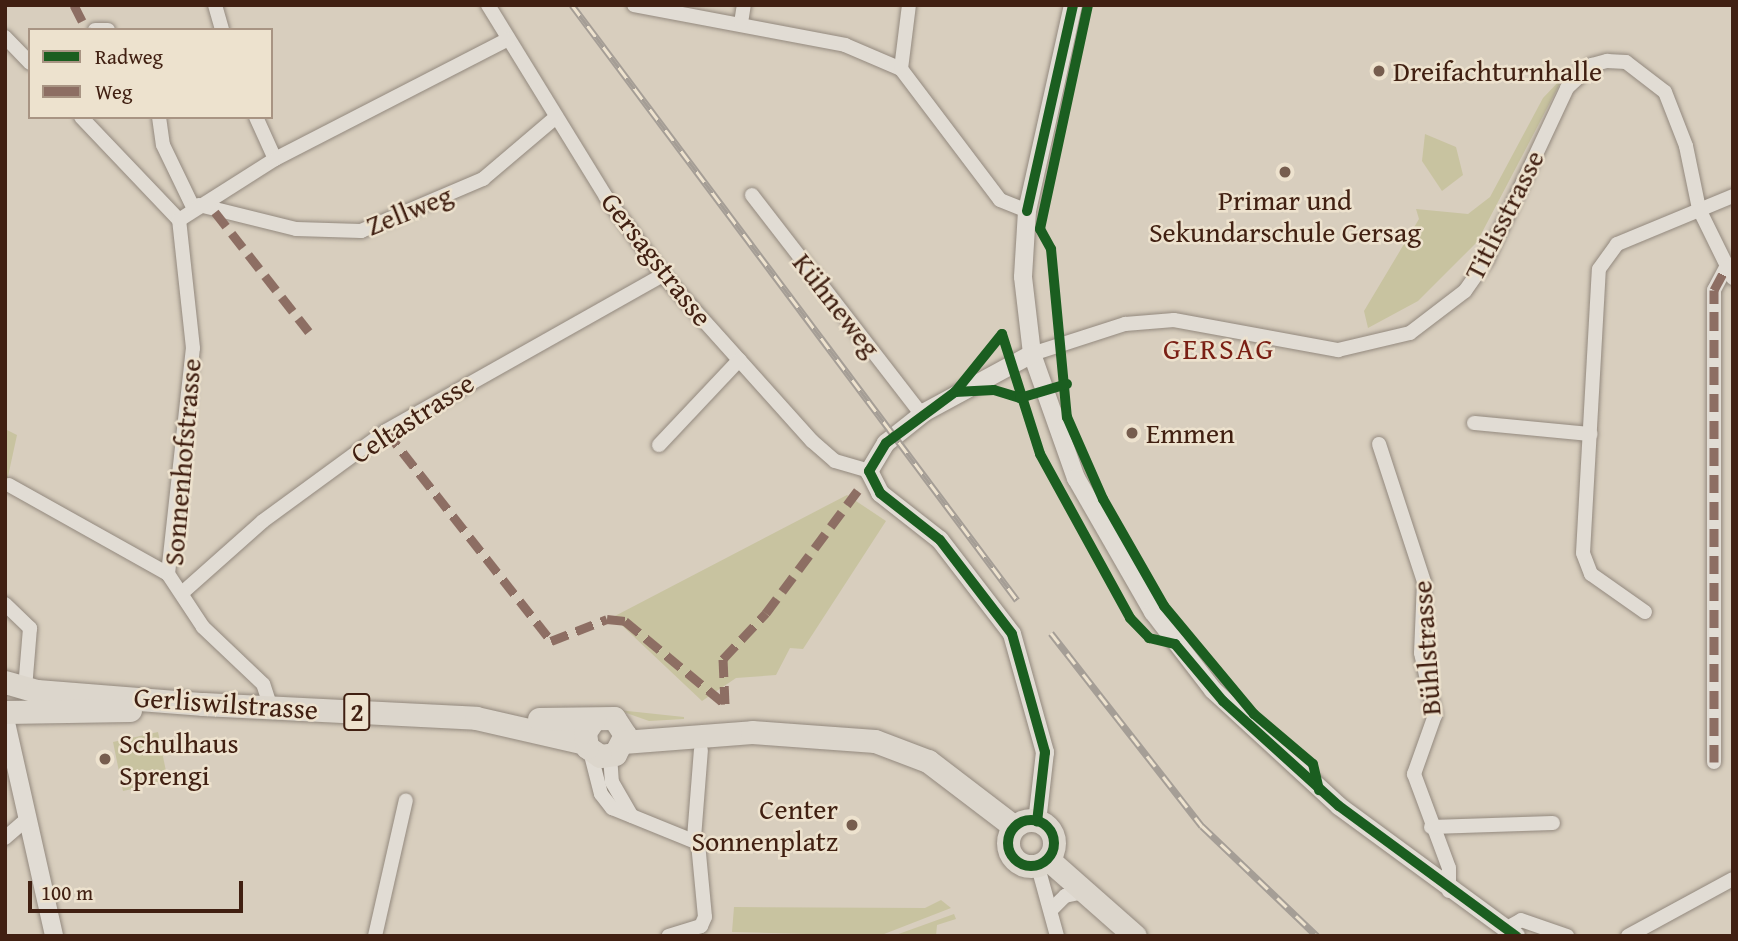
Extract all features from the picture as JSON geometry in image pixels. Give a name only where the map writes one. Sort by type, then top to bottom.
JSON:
[{"type":"main road","name":"Gerliswilstrasse","points":[[15,685],[203,704],[271,708],[511,722],[594,719],[606,743]]},
{"type":"main road","name":"2","points":[[5,712],[203,704]]},
{"type":"main road","name":"Gerliswilstrasse","points":[[511,722],[606,743],[752,732],[856,738],[908,751],[1013,825]]},
{"type":"main road","points":[[1044,864],[1052,840],[1037,822],[1013,825],[1009,849],[1044,864],[1088,891],[1135,936]]},
{"type":"street","points":[[215,5],[221,28]]},
{"type":"street","name":"Gersagstrasse","points":[[488,5],[556,117],[663,275],[835,461],[869,471]]},
{"type":"street","points":[[634,5],[741,23],[845,45],[901,69],[1000,200],[1027,211]]},
{"type":"street","points":[[741,23],[744,5]]},
{"type":"street","points":[[901,69],[909,5]]},
{"type":"street","points":[[1073,5],[1027,211],[1023,277],[1032,354],[1076,478],[1190,664],[1285,760],[1449,891],[1510,932],[1521,920],[1567,936]]},
{"type":"street","points":[[5,37],[28,61]]},
{"type":"street","points":[[83,119],[179,220],[275,159],[508,39]]},
{"type":"street","name":"Titlisstrasse","points":[[1032,354],[1125,324],[1174,320],[1338,351],[1410,332],[1465,291],[1488,259],[1567,88],[1592,65],[1607,61],[1626,62],[1665,92],[1686,146],[1699,209],[1729,272]]},
{"type":"street","name":"Zellweg","points":[[197,207],[296,229],[361,231],[483,179],[556,117]]},
{"type":"street","points":[[159,119],[163,145],[197,207]]},
{"type":"street","points":[[257,119],[275,159]]},
{"type":"street","name":"Kühneweg","points":[[752,195],[922,415]]},
{"type":"street","points":[[1645,612],[1609,590],[1585,562],[1599,269],[1606,255],[1617,244],[1733,196]]},
{"type":"street","name":"Sonnenhofstrasse","points":[[179,220],[192,348],[168,574],[203,627],[263,684],[271,708]]},
{"type":"street","points":[[1714,762],[1713,290],[1729,272]]},
{"type":"street","name":"Celtastrasse","points":[[182,593],[263,521],[396,424],[663,275]]},
{"type":"street","points":[[1032,354],[922,415],[886,443],[869,471],[880,492],[940,540],[1012,634],[1042,733],[1047,769],[1037,822]]},
{"type":"street","points":[[659,445],[739,360]]},
{"type":"street","points":[[1474,423],[1590,434]]},
{"type":"street","name":"Bühlstrasse","points":[[1379,444],[1424,582],[1421,653],[1435,715],[1414,774],[1448,868],[1449,891]]},
{"type":"street","points":[[9,485],[168,574]]},
{"type":"street","points":[[5,604],[30,628],[15,685]]},
{"type":"street","points":[[5,718],[54,936]]},
{"type":"street","points":[[606,743],[601,794],[632,818],[694,838]]},
{"type":"street","points":[[606,743],[612,782],[632,818]]},
{"type":"street","points":[[669,936],[701,926],[705,917],[694,838],[701,750]]},
{"type":"street","points":[[375,936],[406,800]]},
{"type":"street","points":[[5,838],[27,818]]},
{"type":"street","points":[[1431,827],[1553,823]]},
{"type":"street","points":[[1044,864],[1057,936]]},
{"type":"street","points":[[1628,936],[1733,879]]},
{"type":"street","points":[[1051,909],[1071,893],[1088,891]]},
{"type":"shaded area","points":[[1564,76],[1477,242],[1418,301],[1368,328],[1364,311],[1419,219],[1416,209],[1468,214],[1490,197],[1543,98]]},
{"type":"shaded area","points":[[1425,134],[1456,147],[1463,175],[1442,191],[1422,161]]},
{"type":"shaded area","points":[[5,382],[7,430],[17,435],[7,481]]},
{"type":"shaded area","points":[[847,495],[886,521],[803,649],[790,648],[776,675],[736,678],[702,701],[613,617]]},
{"type":"shaded area","points":[[618,710],[684,717],[684,719],[649,721]]},
{"type":"shaded area","points":[[158,732],[168,781],[123,791],[113,742]]},
{"type":"shaded area","points":[[941,900],[951,908],[879,936],[732,932],[734,907],[925,908]]},
{"type":"shaded area","points":[[954,914],[956,919],[937,925],[936,936],[893,936]]},
{"type":"railway","points":[[572,5],[1017,600]]},
{"type":"railway","points":[[1051,633],[1202,826],[1317,936]]},
{"type":"marked path","points":[[74,5],[86,28]]},
{"type":"marked path","points":[[215,212],[309,332]]},
{"type":"marked path","points":[[1714,762],[1714,290],[1726,267]]},
{"type":"marked path","points":[[386,431],[551,641],[607,619],[625,621],[725,704]]},
{"type":"marked path","points":[[725,704],[723,659],[766,613],[858,490]]},
{"type":"cycle path","points":[[1027,211],[1073,5]]},
{"type":"cycle path","points":[[1088,5],[1040,229],[1051,249],[1067,417],[1103,499],[1164,606],[1254,714],[1313,764],[1319,790]]},
{"type":"cycle path","points":[[1002,334],[1040,454],[1130,618],[1149,638],[1175,644],[1223,701],[1339,806],[1516,936]]},
{"type":"cycle path","points":[[1002,334],[955,392],[886,443],[869,471],[880,493],[940,540],[1012,634],[1045,752],[1037,822]]},
{"type":"cycle path","points":[[955,392],[994,390],[1020,398],[1067,384]]},
{"type":"cycle path","points":[[1031,820],[1047,827],[1054,843],[1047,859],[1031,866],[1015,859],[1008,843],[1015,827],[1031,820]]},
{"type":"place","name":"Dreifachturnhalle","points":[[1379,71]]},
{"type":"place","name":"Primar und Sekundarschule Gersag","points":[[1285,172]]},
{"type":"place","name":"Emmen","points":[[1132,433]]},
{"type":"place","name":"Schulhaus Sprengi","points":[[105,759]]},
{"type":"place","name":"Center Sonnenplatz","points":[[852,825]]},
{"type":"district","name":"GERSAG","points":[[1219,348]]}]
